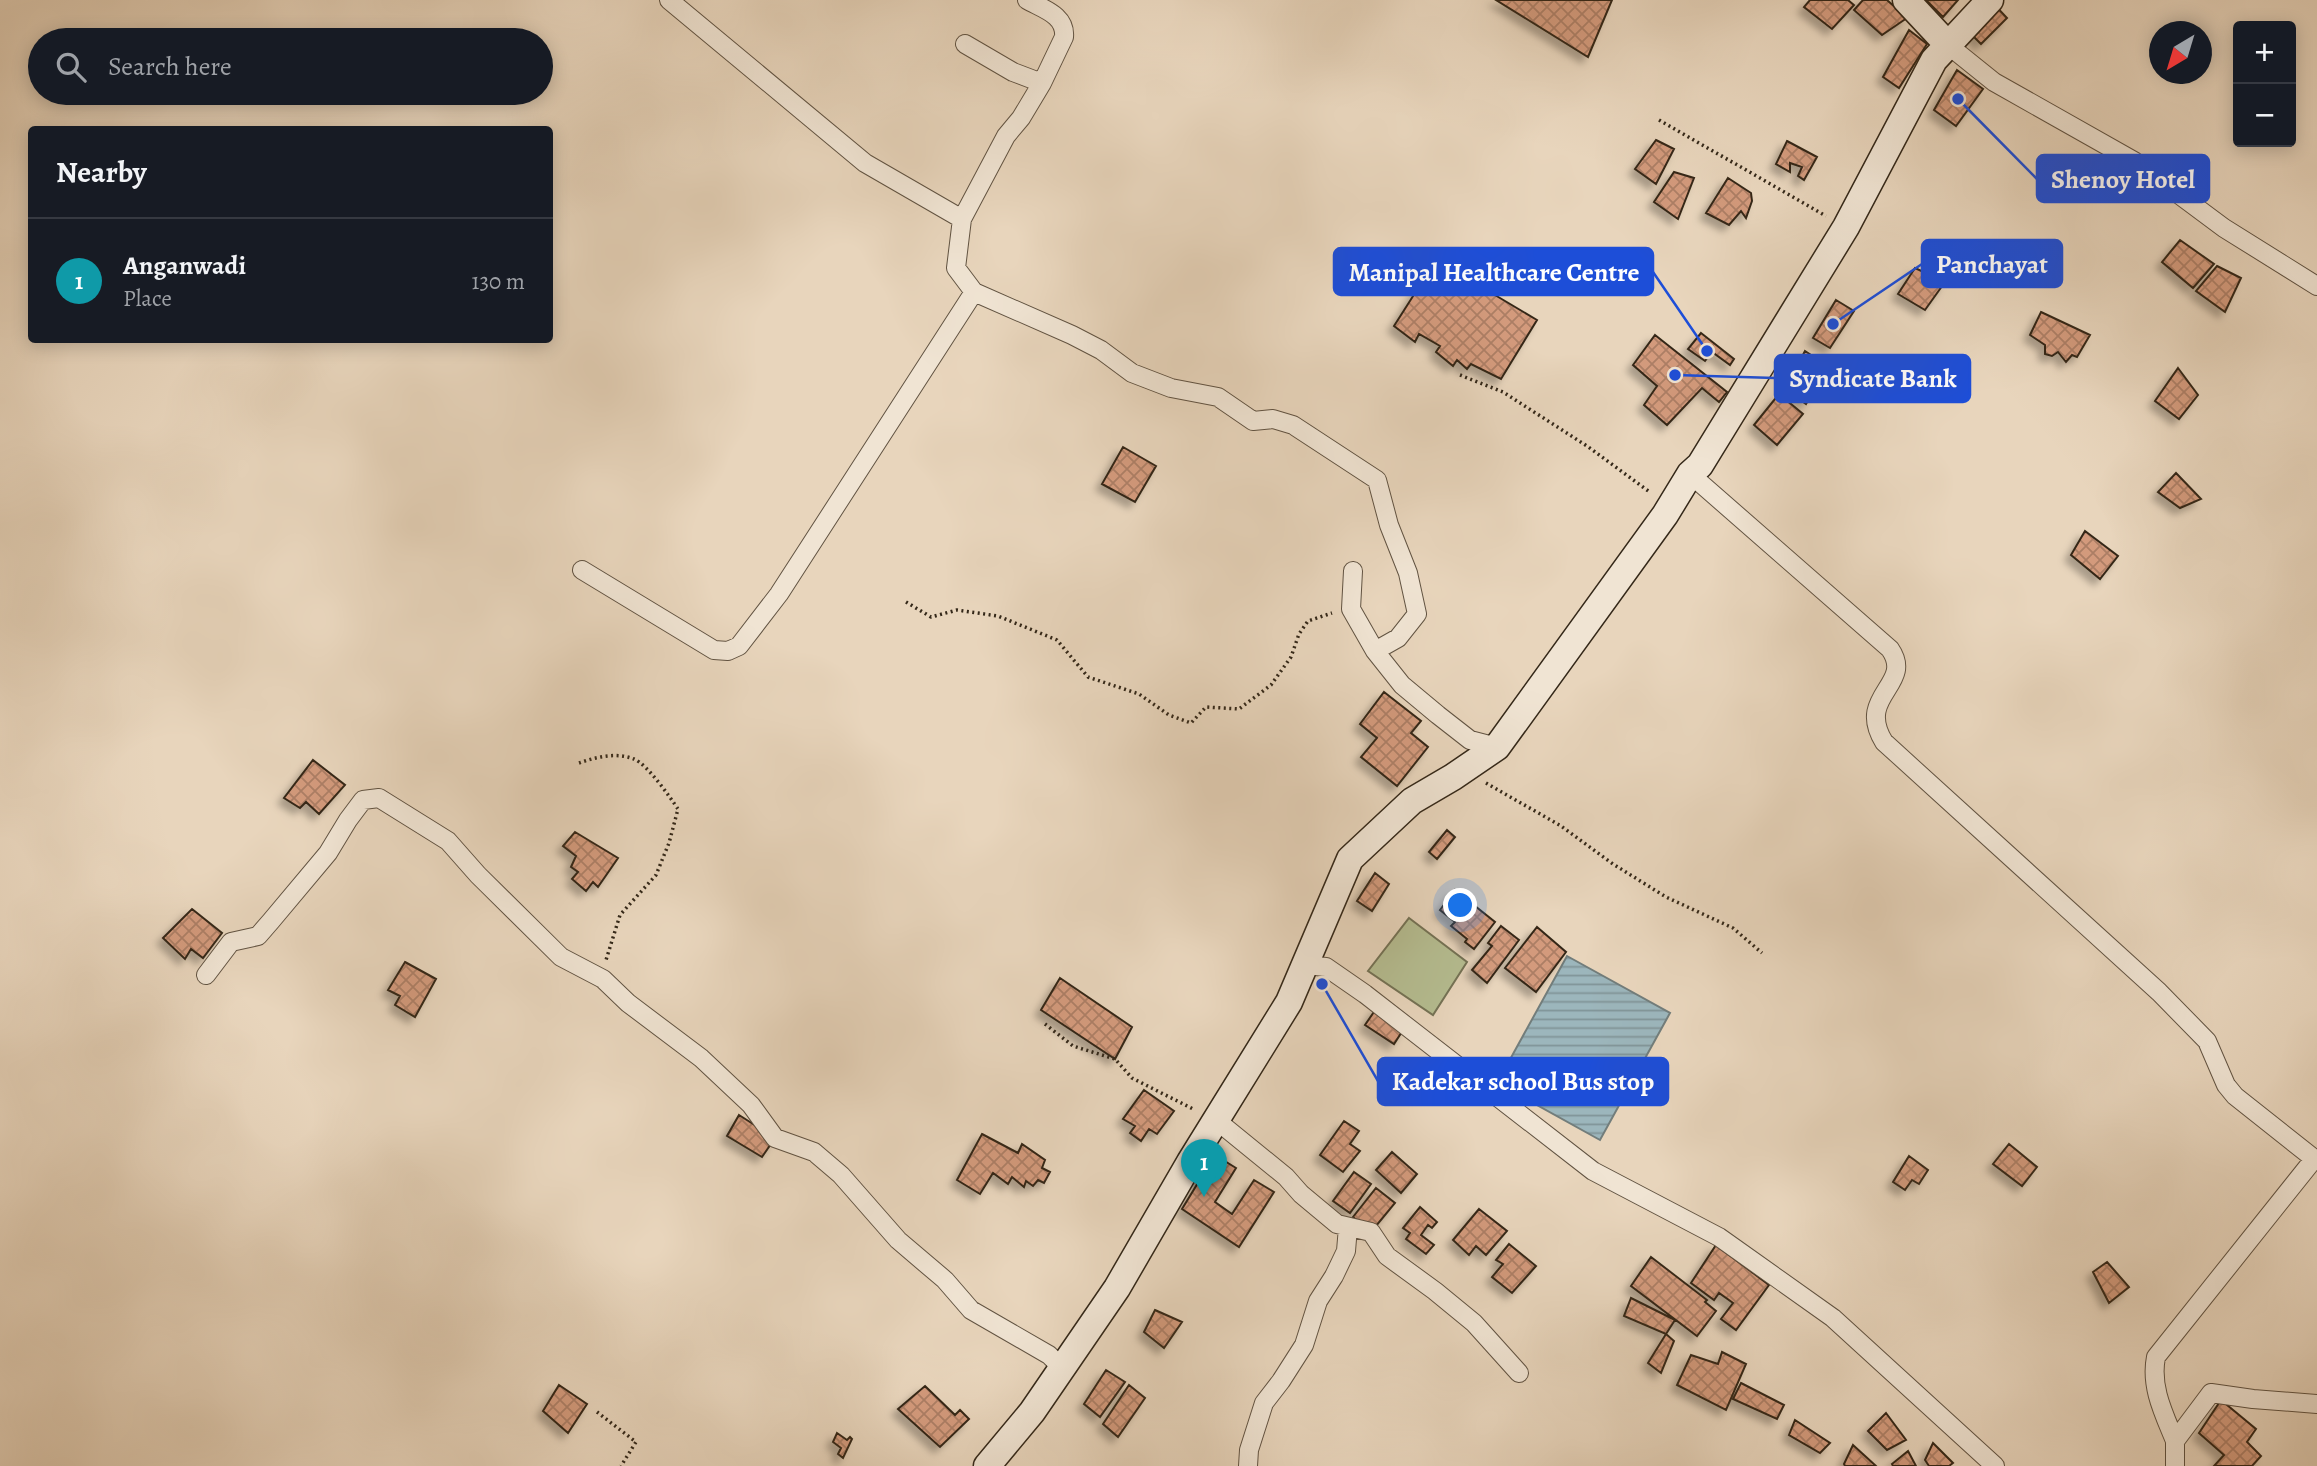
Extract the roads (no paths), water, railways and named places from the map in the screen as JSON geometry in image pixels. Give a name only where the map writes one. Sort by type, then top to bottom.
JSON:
[{"type":"main road","points":[[1906,0],[1948,45]]},
{"type":"main road","points":[[987,1466],[1032,1412],[1117,1288],[1289,1002],[1350,859],[1412,801],[1497,747],[1665,515],[1690,474],[1700,465],[1846,227],[1934,60],[1990,0]]},
{"type":"street","points":[[669,0],[865,163],[962,219]]},
{"type":"street","points":[[1027,0],[1057,16],[1065,30],[1064,37],[1042,83],[1021,118],[1006,136],[962,219],[956,268],[974,292],[1072,335],[1101,350],[1132,373],[1171,388],[1218,397],[1253,421],[1273,419],[1293,425],[1377,480],[1389,525],[1408,573],[1417,614],[1398,638],[1375,651]]},
{"type":"street","points":[[965,44],[1013,72],[1042,83]]},
{"type":"street","points":[[1948,45],[1994,82],[2134,161],[2224,228],[2317,286]]},
{"type":"street","points":[[582,570],[713,650],[728,651],[739,646],[779,594],[974,292]]},
{"type":"street","points":[[1690,474],[1890,649],[1897,664],[1896,673],[1876,708],[1874,720],[1876,730],[1884,742],[2159,992],[2207,1041],[2225,1085],[2235,1096],[2316,1160],[2155,1357],[2155,1387],[2175,1441],[2175,1466]]},
{"type":"street","points":[[1353,571],[1351,609],[1375,651],[1402,685],[1471,740],[1497,747]]},
{"type":"street","points":[[206,975],[231,942],[258,936],[328,853],[363,800],[379,799],[447,841],[561,957],[603,979],[628,1003],[701,1058],[751,1105],[775,1138],[814,1152],[841,1175],[898,1240],[945,1280],[971,1310],[1049,1355],[1062,1368]]},
{"type":"street","points":[[1305,965],[1325,967],[1365,993],[1594,1171],[1719,1237],[1833,1318],[1995,1466]]},
{"type":"street","points":[[1216,1120],[1286,1177],[1337,1224],[1371,1232],[1387,1256],[1474,1323],[1519,1373]]},
{"type":"street","points":[[1248,1466],[1249,1450],[1264,1403],[1304,1345],[1318,1301],[1346,1251],[1348,1227]]},
{"type":"street","points":[[2175,1441],[2211,1393],[2317,1404]]},
{"type":"water","points":[[1567,956],[1670,1013],[1600,1140],[1497,1083]]},
{"type":"place","name":"Shenoy Hotel","points":[[1958,99]]},
{"type":"place","name":"Panchayat","points":[[1833,324]]},
{"type":"place","name":"Manipal Healthcare Centre","points":[[1707,351]]},
{"type":"place","name":"Syndicate Bank","points":[[1675,375]]},
{"type":"place","name":"Kadekar school Bus stop","points":[[1322,984]]},
{"type":"place","name":"Anganwadi","points":[[1204,1197]]}]
